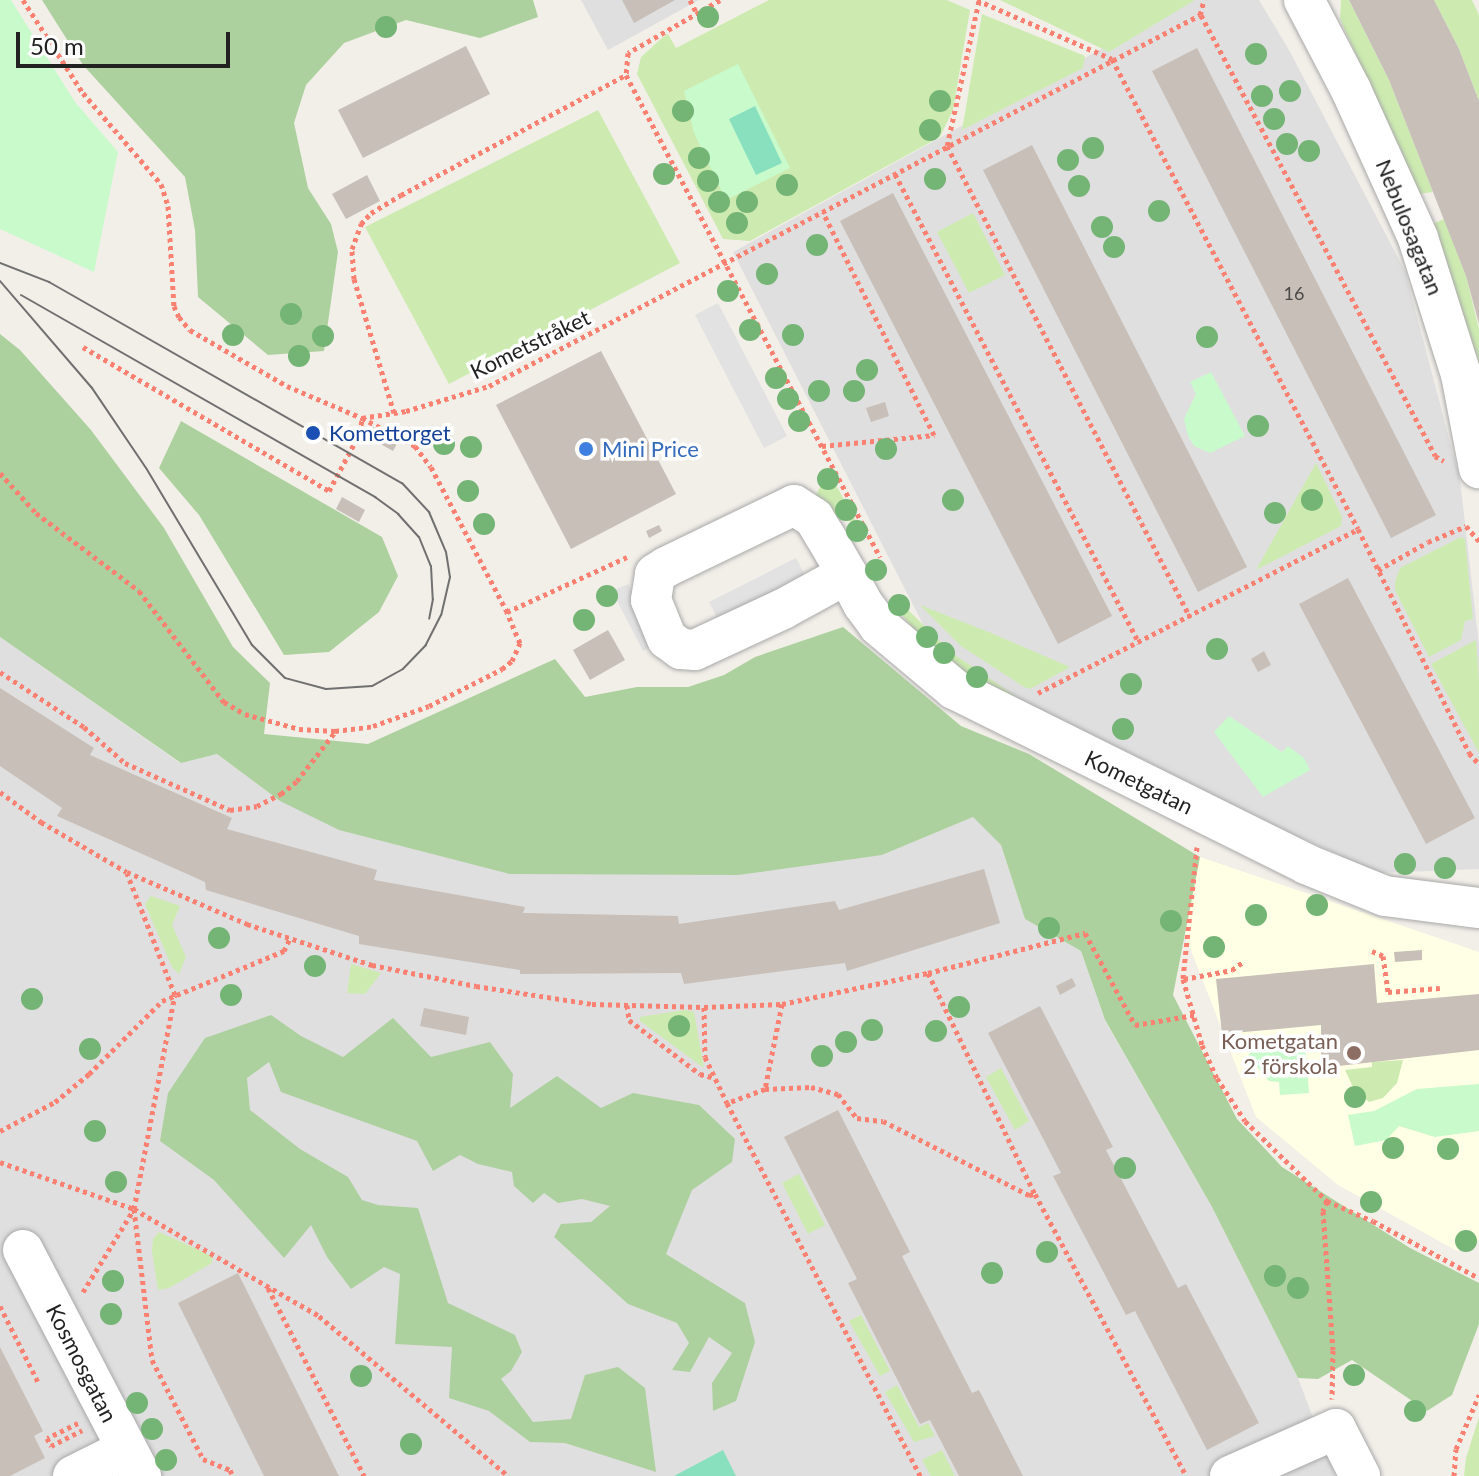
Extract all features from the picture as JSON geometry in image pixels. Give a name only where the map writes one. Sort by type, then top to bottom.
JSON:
[{"type":"street","name":"Nebulosagatan","points":[[1307,1],[1351,90],[1424,211],[1478,462]]},
{"type":"street","points":[[794,505],[814,518],[866,570],[695,650],[681,649],[667,639],[651,600],[655,574],[794,505]]},
{"type":"street","name":"Kometgatan","points":[[866,570],[879,626],[954,689],[1306,864],[1385,896],[1479,908]]},
{"type":"street","name":"Kosmosgatan","points":[[23,1250],[134,1462]]},
{"type":"street","points":[[1230,1476],[1336,1429],[1360,1476]]},
{"type":"street","points":[[73,1476],[134,1462]]},
{"type":"path","points":[[0,473],[36,513],[139,591],[224,702],[245,714],[273,723],[335,731],[373,726],[429,706],[502,669],[512,661],[520,643],[431,467],[415,446],[362,418],[287,386],[190,330],[179,317],[174,306],[168,206],[161,184],[83,93],[23,0]]},
{"type":"path","points":[[690,0],[696,12]]},
{"type":"path","points":[[720,0],[628,53],[626,75],[822,446],[866,570]]},
{"type":"path","points":[[1190,617],[947,146],[978,0],[1112,59],[1358,529],[1469,753],[1479,764]]},
{"type":"path","points":[[1204,0],[1200,15],[1435,456],[1446,462],[1478,462]]},
{"type":"path","name":"Kometstråket","points":[[362,418],[394,413],[489,386],[1200,15]]},
{"type":"path","points":[[394,413],[354,279],[352,249],[361,224],[371,213],[401,195],[626,75]]},
{"type":"path","points":[[895,174],[1139,643]]},
{"type":"path","points":[[822,446],[934,435],[823,212]]},
{"type":"path","points":[[83,347],[329,491],[360,433],[362,418]]},
{"type":"path","points":[[1378,570],[1428,542],[1466,526],[1479,541]]},
{"type":"path","points":[[1011,719],[1030,697],[1358,529]]},
{"type":"path","points":[[507,612],[655,543],[666,567]]},
{"type":"path","points":[[0,672],[84,727],[125,763],[230,810],[257,806],[281,794],[297,781],[335,731]]},
{"type":"path","points":[[0,792],[41,822],[127,872],[247,924],[372,965],[476,986],[592,1004],[704,1007],[782,1004],[928,973],[1085,933],[1135,1025],[1194,1015]]},
{"type":"path","points":[[1206,816],[1197,846],[1190,894],[1183,979],[1217,1078],[1245,1121],[1327,1201],[1373,1221],[1479,1278]]},
{"type":"path","points":[[127,872],[175,995],[134,1209],[152,1360],[203,1459],[230,1470],[233,1476]]},
{"type":"path","points":[[0,1131],[55,1102],[89,1074],[142,1017],[175,995],[284,951],[290,938]]},
{"type":"path","points":[[1372,951],[1383,956],[1388,992],[1440,988]]},
{"type":"path","points":[[1183,979],[1232,970],[1243,962]]},
{"type":"path","points":[[928,973],[1035,1194],[1186,1476]]},
{"type":"path","points":[[765,1089],[782,1004]]},
{"type":"path","points":[[627,1005],[629,1020],[700,1074],[715,1078]]},
{"type":"path","points":[[704,1007],[705,1057],[920,1476]]},
{"type":"path","points":[[727,1103],[765,1089],[811,1087],[838,1094],[857,1118],[883,1121],[1029,1195],[1035,1194]]},
{"type":"path","points":[[0,1162],[134,1209],[319,1316],[508,1476]]},
{"type":"path","points":[[1327,1201],[1323,1211],[1333,1350],[1332,1411],[1336,1429]]},
{"type":"path","points":[[56,1311],[77,1302],[134,1209]]},
{"type":"path","points":[[266,1285],[364,1476]]},
{"type":"path","points":[[0,1306],[38,1382]]},
{"type":"path","points":[[1454,1476],[1456,1449],[1479,1395]]},
{"type":"shaded area","points":[[581,0],[699,0],[608,50]]},
{"type":"shaded area","points":[[1190,0],[1259,0],[1289,50],[1405,271],[1460,480],[1479,645],[1479,869],[1379,873],[1036,718],[933,644],[733,252]]},
{"type":"shaded area","points":[[718,303],[787,436],[764,448],[695,315]]},
{"type":"shaded area","points":[[796,558],[806,577],[719,621],[709,602]]},
{"type":"shaded area","points":[[628,584],[658,643],[643,651],[612,591]]},
{"type":"shaded area","points":[[0,637],[180,763],[217,754],[280,801],[882,855],[973,817],[1001,845],[1025,919],[1081,951],[1105,1021],[1212,1207],[1298,1378],[1335,1476],[0,1476]]},
{"type":"shaded area","name":"Kometgatan 2 förskola","points":[[1200,857],[1479,952],[1479,1240],[1457,1251],[1338,1185],[1256,1117],[1185,935]]},
{"type":"green space","points":[[0,0],[11,0],[75,102],[118,152],[94,272],[0,229]]},
{"type":"green space","points":[[42,0],[533,0],[538,17],[480,38],[406,20],[344,43],[306,85],[294,123],[308,188],[331,224],[338,252],[324,351],[268,355],[198,297],[195,230],[185,177],[83,65]]},
{"type":"green space","points":[[769,0],[947,0],[970,10],[953,110],[940,137],[750,241],[723,239],[637,74],[641,57],[668,34],[676,48]]},
{"type":"green space","points":[[1000,0],[1195,0],[1109,52]]},
{"type":"green space","points":[[1341,0],[1349,0],[1389,80],[1433,192],[1418,194],[1340,19]]},
{"type":"green space","points":[[1434,0],[1472,0],[1479,15],[1479,101],[1459,49]]},
{"type":"green space","points":[[982,14],[1085,56],[1083,68],[962,130]]},
{"type":"green space","points":[[738,64],[790,168],[726,200],[694,133],[684,91]]},
{"type":"green space","points":[[755,106],[782,163],[756,175],[729,119]]},
{"type":"green space","points":[[598,110],[680,263],[449,384],[365,227]]},
{"type":"green space","points":[[973,213],[1005,275],[969,293],[937,232]]},
{"type":"green space","points":[[1444,219],[1466,276],[1479,329],[1479,395],[1433,224]]},
{"type":"green space","points":[[0,334],[20,350],[91,430],[164,528],[233,647],[270,683],[264,734],[368,744],[555,659],[585,697],[637,687],[688,687],[724,675],[755,657],[843,627],[961,726],[1029,754],[1200,857],[1173,995],[1237,1119],[1282,1167],[1410,1248],[1479,1283],[1479,1324],[1452,1395],[1427,1411],[1352,1360],[1318,1379],[1298,1378],[1212,1207],[1105,1020],[1081,951],[1025,919],[1001,845],[973,817],[882,855],[738,875],[510,874],[339,830],[280,801],[217,754],[181,763],[0,637]]},
{"type":"green space","points":[[1211,372],[1245,436],[1210,453],[1194,446],[1184,419],[1196,394],[1190,382]]},
{"type":"green space","points":[[181,421],[382,537],[398,576],[379,612],[329,652],[284,655],[199,515],[159,468]]},
{"type":"green space","points":[[1316,463],[1342,517],[1341,526],[1256,570]]},
{"type":"green space","points":[[826,474],[831,476],[857,523],[841,519],[815,497]]},
{"type":"green space","points":[[1461,537],[1465,539],[1473,619],[1465,621],[1461,640],[1429,657],[1395,590],[1395,582],[1400,568]]},
{"type":"green space","points":[[900,602],[952,653],[1020,699],[1016,704],[968,675],[923,639],[891,603]]},
{"type":"green space","points":[[920,605],[1070,667],[1030,689],[1024,687],[961,646]]},
{"type":"green space","points":[[1476,640],[1479,682],[1479,753],[1431,664]]},
{"type":"green space","points":[[1229,716],[1282,752],[1288,746],[1304,758],[1310,770],[1263,797],[1214,732]]},
{"type":"green space","points":[[151,896],[180,906],[172,925],[186,957],[179,974],[172,967],[145,904]]},
{"type":"green space","points":[[351,964],[381,973],[365,994],[347,993]]},
{"type":"green space","points":[[685,1010],[694,1012],[704,1068],[640,1021],[640,1017]]},
{"type":"green space","points":[[271,1015],[301,1036],[343,1057],[393,1018],[431,1057],[490,1042],[513,1074],[510,1108],[557,1076],[601,1108],[633,1093],[699,1105],[735,1139],[732,1162],[692,1190],[666,1254],[745,1303],[755,1342],[736,1401],[713,1411],[712,1383],[732,1353],[709,1337],[690,1372],[672,1370],[689,1343],[677,1323],[628,1304],[554,1237],[561,1224],[591,1222],[610,1206],[582,1199],[558,1203],[544,1193],[533,1203],[514,1186],[512,1172],[478,1164],[460,1155],[433,1171],[417,1141],[281,1092],[269,1062],[247,1078],[250,1110],[300,1149],[348,1177],[362,1200],[378,1205],[418,1208],[448,1303],[515,1335],[522,1352],[511,1371],[501,1379],[533,1422],[571,1419],[585,1375],[618,1367],[645,1388],[656,1472],[565,1443],[530,1442],[489,1411],[449,1398],[452,1347],[395,1344],[400,1274],[384,1267],[351,1289],[327,1257],[311,1225],[284,1258],[214,1180],[160,1141],[168,1093],[205,1038]]},
{"type":"green space","points":[[1295,1038],[1305,1041],[1309,1093],[1280,1095],[1279,1082],[1269,1081],[1248,1056],[1258,1040]]},
{"type":"green space","points":[[1403,1060],[1397,1083],[1383,1098],[1369,1102],[1354,1089],[1345,1070],[1372,1067],[1372,1062]]},
{"type":"green space","points":[[1001,1068],[1029,1121],[1015,1130],[986,1077]]},
{"type":"green space","points":[[1479,1084],[1479,1131],[1435,1137],[1399,1126],[1386,1140],[1355,1146],[1348,1115],[1374,1111],[1417,1089]]},
{"type":"green space","points":[[799,1174],[825,1225],[808,1234],[782,1183]]},
{"type":"green space","points":[[159,1232],[212,1256],[212,1263],[169,1288],[158,1290],[152,1251],[153,1239]]},
{"type":"green space","points":[[861,1315],[890,1371],[880,1376],[849,1321]]},
{"type":"green space","points":[[897,1385],[919,1427],[928,1423],[935,1436],[914,1442],[885,1392]]},
{"type":"green space","points":[[1479,1417],[1479,1476],[1464,1476],[1466,1458]]},
{"type":"green space","points":[[723,1450],[736,1476],[674,1476]]},
{"type":"green space","points":[[942,1450],[955,1476],[931,1476],[922,1460]]},
{"type":"building","points":[[622,0],[675,0],[634,23]]},
{"type":"building","points":[[1349,0],[1434,0],[1459,49],[1479,101],[1479,324],[1466,276],[1389,80]]},
{"type":"building","points":[[466,46],[490,94],[363,158],[338,110]]},
{"type":"building","points":[[1197,48],[1436,515],[1391,538],[1152,71]]},
{"type":"building","points":[[1032,145],[1247,567],[1198,592],[983,170]]},
{"type":"building","points":[[367,175],[380,201],[346,219],[332,194]]},
{"type":"building","points":[[893,193],[1112,616],[1058,644],[840,221]]},
{"type":"building","points":[[601,351],[676,494],[571,549],[496,405]]},
{"type":"building","points":[[885,402],[889,416],[871,422],[866,408]]},
{"type":"building","points":[[373,427],[398,442],[393,451],[368,437]]},
{"type":"building","points":[[342,497],[365,510],[359,522],[336,509]]},
{"type":"building","points":[[659,525],[662,531],[649,538],[646,531]]},
{"type":"building","points":[[1348,578],[1475,818],[1426,844],[1299,604]]},
{"type":"building","points":[[608,630],[625,660],[590,680],[573,650]]},
{"type":"building","points":[[1264,651],[1271,665],[1258,672],[1251,659]]},
{"type":"building","points":[[0,688],[94,748],[90,755],[232,818],[227,829],[377,870],[374,880],[525,907],[523,913],[678,916],[679,924],[835,901],[839,910],[984,869],[1000,923],[847,971],[845,963],[684,984],[681,973],[520,974],[520,970],[359,944],[359,936],[206,890],[205,882],[57,816],[62,808],[0,766]]},
{"type":"building","points":[[1422,950],[1422,960],[1395,962],[1394,952]]},
{"type":"building","points":[[1374,964],[1377,1003],[1479,994],[1479,1050],[1321,1068],[1321,1025],[1222,1034],[1216,979]]},
{"type":"building","points":[[1072,978],[1076,986],[1060,995],[1056,986]]},
{"type":"building","points":[[1040,1006],[1113,1147],[1106,1150],[1178,1288],[1186,1284],[1259,1423],[1207,1450],[1135,1311],[1126,1315],[1053,1176],[1061,1173],[988,1033]]},
{"type":"building","points":[[424,1008],[469,1017],[466,1035],[420,1026]]},
{"type":"building","points":[[838,1110],[910,1252],[902,1256],[972,1393],[979,1390],[1023,1476],[959,1476],[930,1420],[920,1424],[848,1283],[857,1279],[784,1137]]},
{"type":"building","points":[[238,1273],[339,1476],[264,1476],[178,1303]]},
{"type":"building","points":[[0,1347],[43,1431],[34,1436],[45,1458],[10,1476],[0,1476]]},
{"type":"tram line","points":[[0,263],[49,282],[402,483],[429,512],[446,552],[450,577],[441,615],[426,645],[403,669],[372,686],[326,689],[285,678],[252,645],[146,468],[92,388],[0,281]]},
{"type":"tram line","points":[[21,295],[375,497],[398,514],[419,537],[431,566],[433,599],[429,619]]},
{"type":"place","name":"Komettorget","points":[[313,433]]},
{"type":"place","name":"Mini Price","points":[[586,449]]},
{"type":"place","name":"Kometgatan 2 förskola","points":[[1354,1053]]}]
